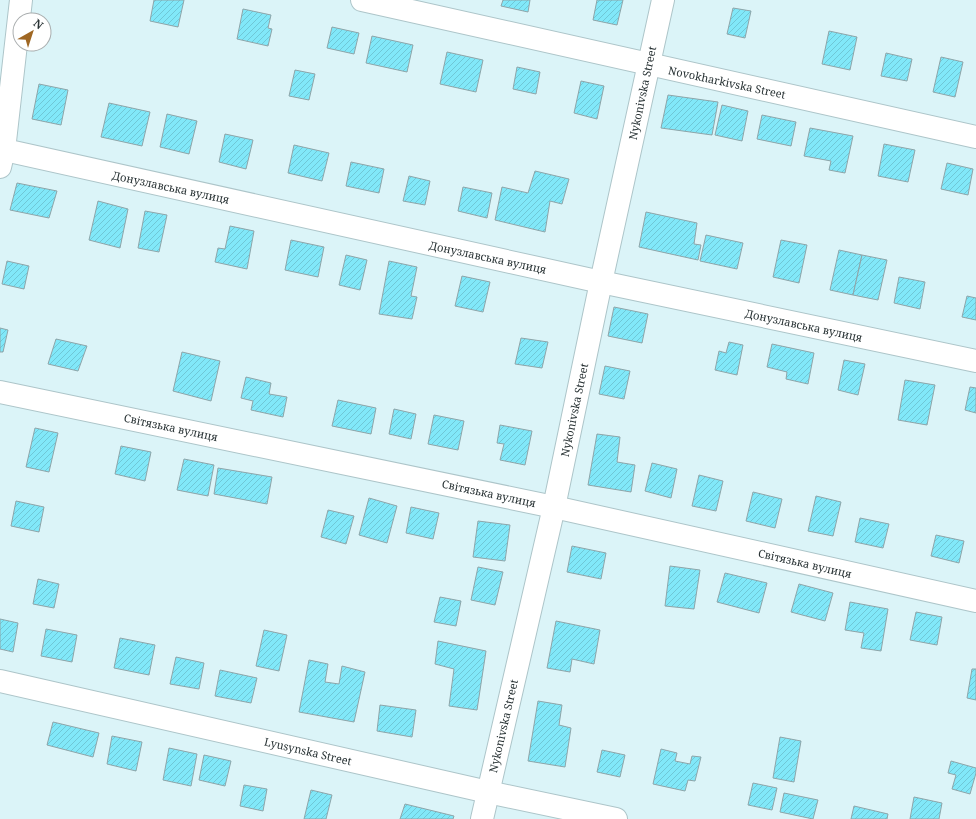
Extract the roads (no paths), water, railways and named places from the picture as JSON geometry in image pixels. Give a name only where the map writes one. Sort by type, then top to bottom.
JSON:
[{"type":"street","points":[[1,155],[21,0]]},
{"type":"street","name":"Novokharkivska Street","points":[[362,0],[976,137]]},
{"type":"street","name":"Nykonivska Street","points":[[482,819],[554,507],[601,282],[663,0]]},
{"type":"street","name":"Донузлавська вулиця","points":[[1,155],[976,360]]},
{"type":"street","name":"Світязька вулиця","points":[[0,392],[554,507],[976,601]]},
{"type":"street","name":"Lyusynska Street","points":[[0,680],[488,792],[616,819]]}]
